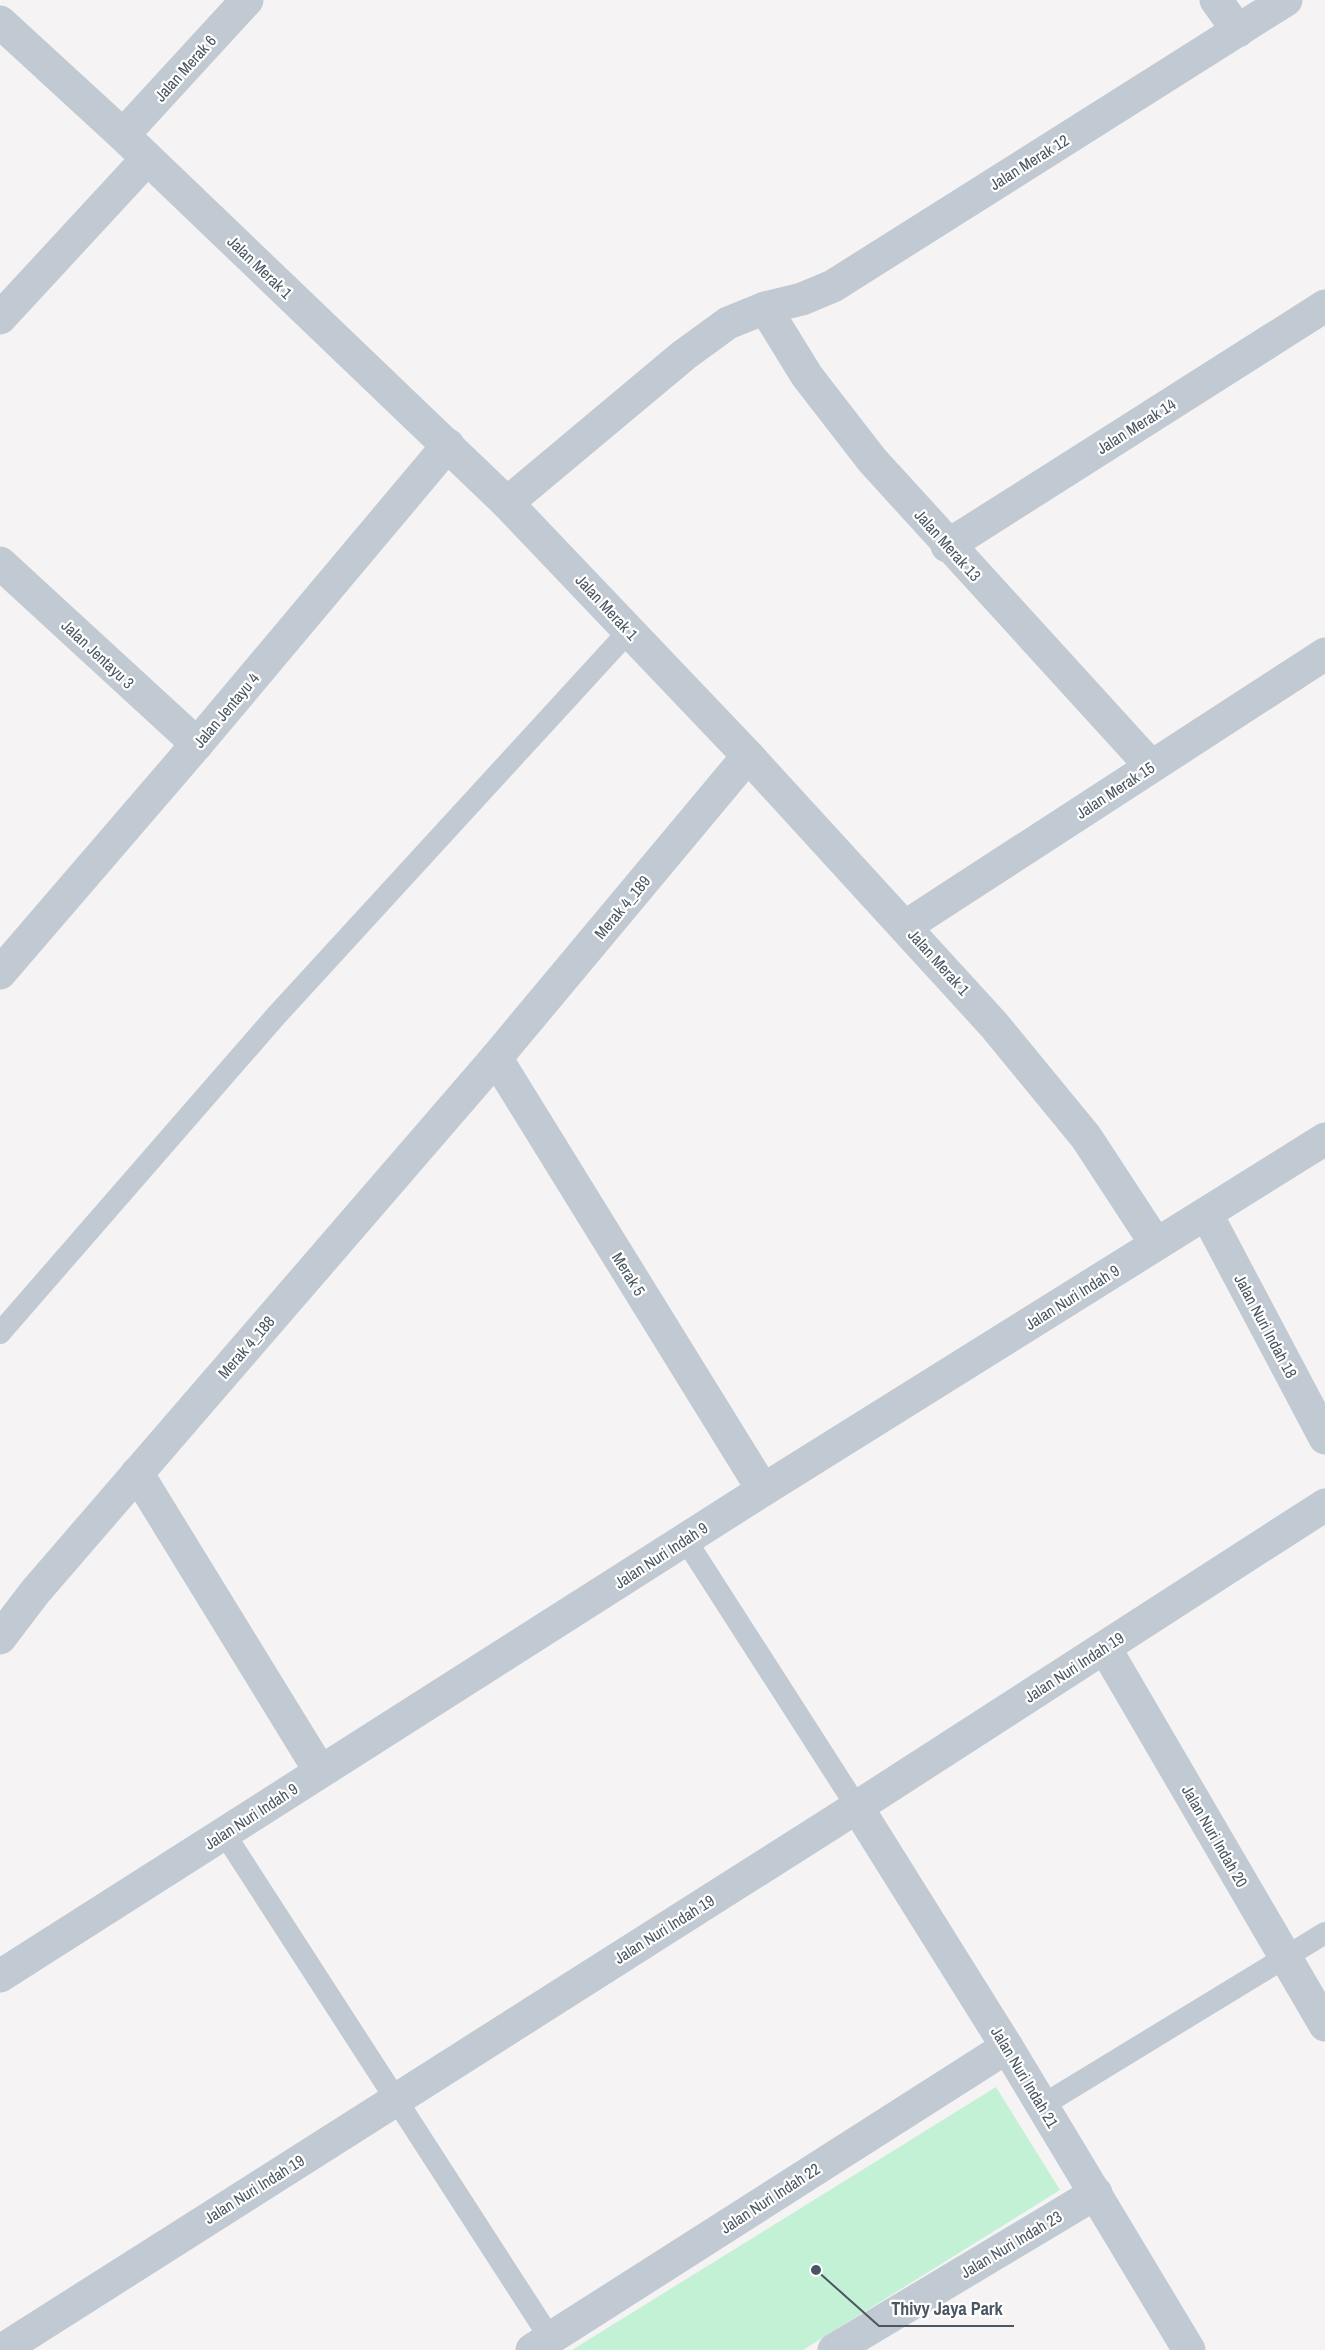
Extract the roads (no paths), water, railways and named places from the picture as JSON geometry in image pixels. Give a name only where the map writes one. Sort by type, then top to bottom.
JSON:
[{"type":"street","name":"Jalan Merak 6","points":[[123,135],[247,0]]},
{"type":"street","points":[[1216,0],[1238,31]]},
{"type":"street","name":"Jalan Merak 12","points":[[507,502],[684,355],[728,324],[765,308],[802,299],[833,286],[1286,0]]},
{"type":"street","name":"Jalan Merak 1","points":[[0,22],[123,135],[507,502],[748,756],[906,926],[994,1025],[1086,1137],[1156,1244]]},
{"type":"street","points":[[0,318],[147,159]]},
{"type":"street","name":"Jalan Merak 14","points":[[947,546],[1325,306]]},
{"type":"street","name":"Jalan Merak 13","points":[[765,308],[807,376],[872,460],[947,546],[1151,766]]},
{"type":"street","name":"Jalan Jentayu 4","points":[[0,973],[197,744],[448,445]]},
{"type":"street","name":"Jalan Jentayu 3","points":[[0,563],[197,744]]},
{"type":"street","name":"Jalan Merak 15","points":[[906,926],[1325,654]]},
{"type":"street","name":"Merak 4_189","points":[[496,1058],[748,756]]},
{"type":"street","name":"Merak 4_188","points":[[0,1638],[35,1592],[496,1058]]},
{"type":"street","name":"Merak 5","points":[[496,1058],[763,1490]]},
{"type":"street","name":"Jalan Nuri Indah 9","points":[[2,1971],[225,1833],[685,1539],[1156,1244],[1207,1215],[1325,1139]]},
{"type":"street","name":"Jalan Nuri Indah 18","points":[[1207,1215],[1325,1438]]},
{"type":"street","points":[[137,1473],[321,1771]]},
{"type":"street","name":"Jalan Nuri Indah 19","points":[[2,2350],[857,1807],[1325,1505]]},
{"type":"street","name":"Jalan Nuri Indah 20","points":[[1105,1648],[1325,2025]]},
{"type":"street","name":"Jalan Nuri Indah 21","points":[[857,1807],[1043,2105],[1189,2350]]},
{"type":"street","name":"Jalan Nuri Indah 22","points":[[542,2344],[1007,2047]]},
{"type":"street","name":"Jalan Nuri Indah 23","points":[[834,2350],[1096,2193]]},
{"type":"lane","points":[[0,1333],[275,1017],[629,631]]},
{"type":"lane","points":[[685,1539],[857,1807]]},
{"type":"lane","points":[[225,1833],[396,2099],[542,2344]]},
{"type":"lane","points":[[1043,2105],[1325,1933]]},
{"type":"place","name":"Thivy Jaya Park","points":[[816,2270]]}]
